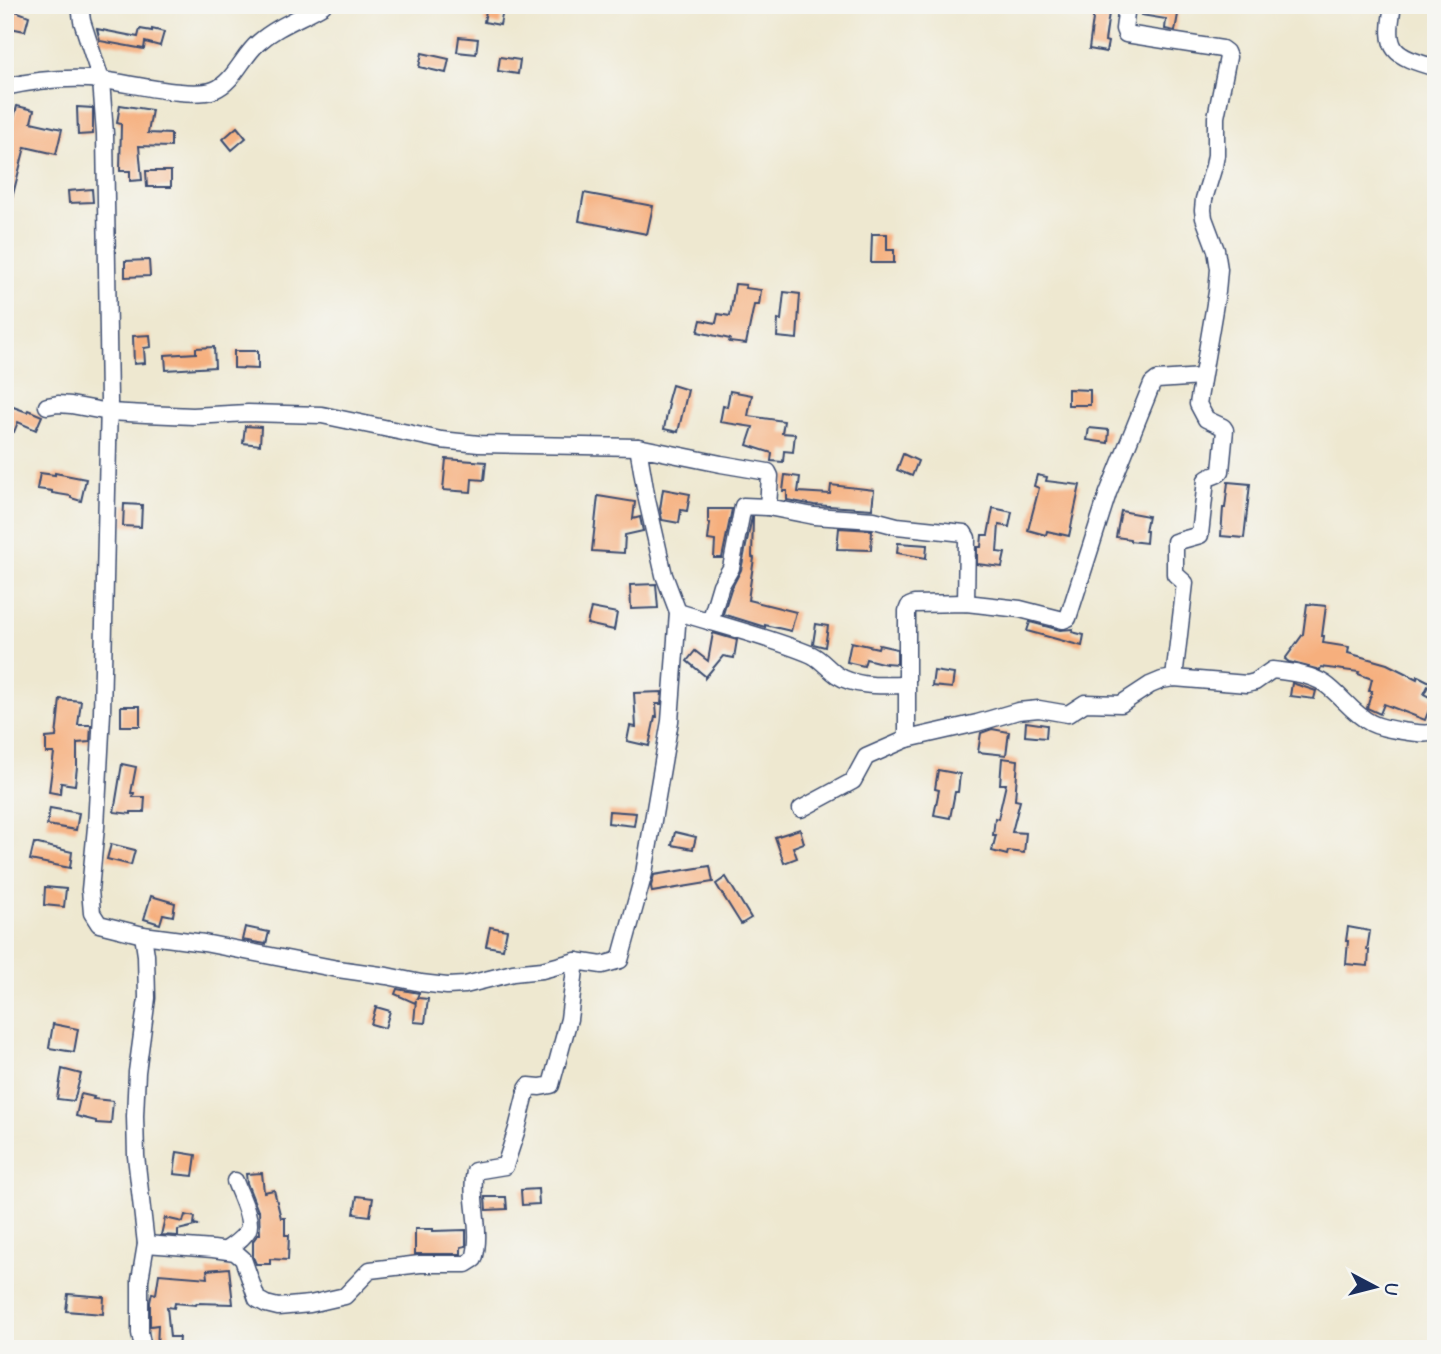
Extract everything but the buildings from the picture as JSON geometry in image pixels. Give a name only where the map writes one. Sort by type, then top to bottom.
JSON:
[{"type":"street","points":[[80,5],[82,21],[101,80],[105,134],[109,412],[103,713],[90,890],[92,913],[99,924],[143,935],[204,943],[338,969],[447,986],[542,970],[576,961],[602,965],[620,960],[644,873],[670,721],[678,612],[664,575],[638,447]]},
{"type":"street","points":[[5,87],[42,81],[101,80],[178,91],[211,91],[228,82],[248,52],[267,35],[323,5]]},
{"type":"street","points":[[1128,5],[1124,29],[1126,34],[1222,49],[1227,54],[1216,117],[1216,155],[1203,210],[1219,269],[1198,406],[1206,419],[1225,430],[1221,471],[1206,480],[1200,535],[1175,542],[1175,574],[1185,583],[1174,678]]},
{"type":"street","points":[[1393,5],[1389,31],[1396,50],[1406,59],[1436,68]]},
{"type":"street","points":[[907,739],[909,606],[966,603],[1020,609],[1063,620],[1068,618],[1108,493],[1152,384],[1157,380],[1202,377]]},
{"type":"street","points":[[47,406],[58,404],[109,412],[193,416],[248,413],[322,415],[441,440],[479,444],[638,447],[768,472],[771,476],[768,507]]},
{"type":"street","points":[[710,622],[721,584],[732,565],[743,506],[964,533],[967,538],[966,603]]},
{"type":"street","points":[[678,612],[814,656],[835,674],[849,681],[906,685]]},
{"type":"street","points":[[801,808],[853,781],[866,757],[907,739],[1018,712],[1039,709],[1068,714],[1086,703],[1121,704],[1150,685],[1174,678],[1247,684],[1255,682],[1272,670],[1291,672],[1326,684],[1371,723],[1393,730],[1428,734],[1436,732]]},
{"type":"street","points":[[143,935],[147,998],[137,1072],[136,1156],[146,1244],[140,1280],[139,1312],[143,1349]]},
{"type":"street","points":[[146,1244],[235,1252],[243,1259],[257,1299],[278,1307],[310,1304],[345,1296],[370,1270],[419,1264],[466,1264],[474,1259],[478,1247],[473,1183],[475,1171],[505,1166],[527,1089],[529,1086],[551,1085],[569,1019],[576,961]]},
{"type":"street","points":[[226,1250],[243,1238],[249,1225],[234,1181]]}]
